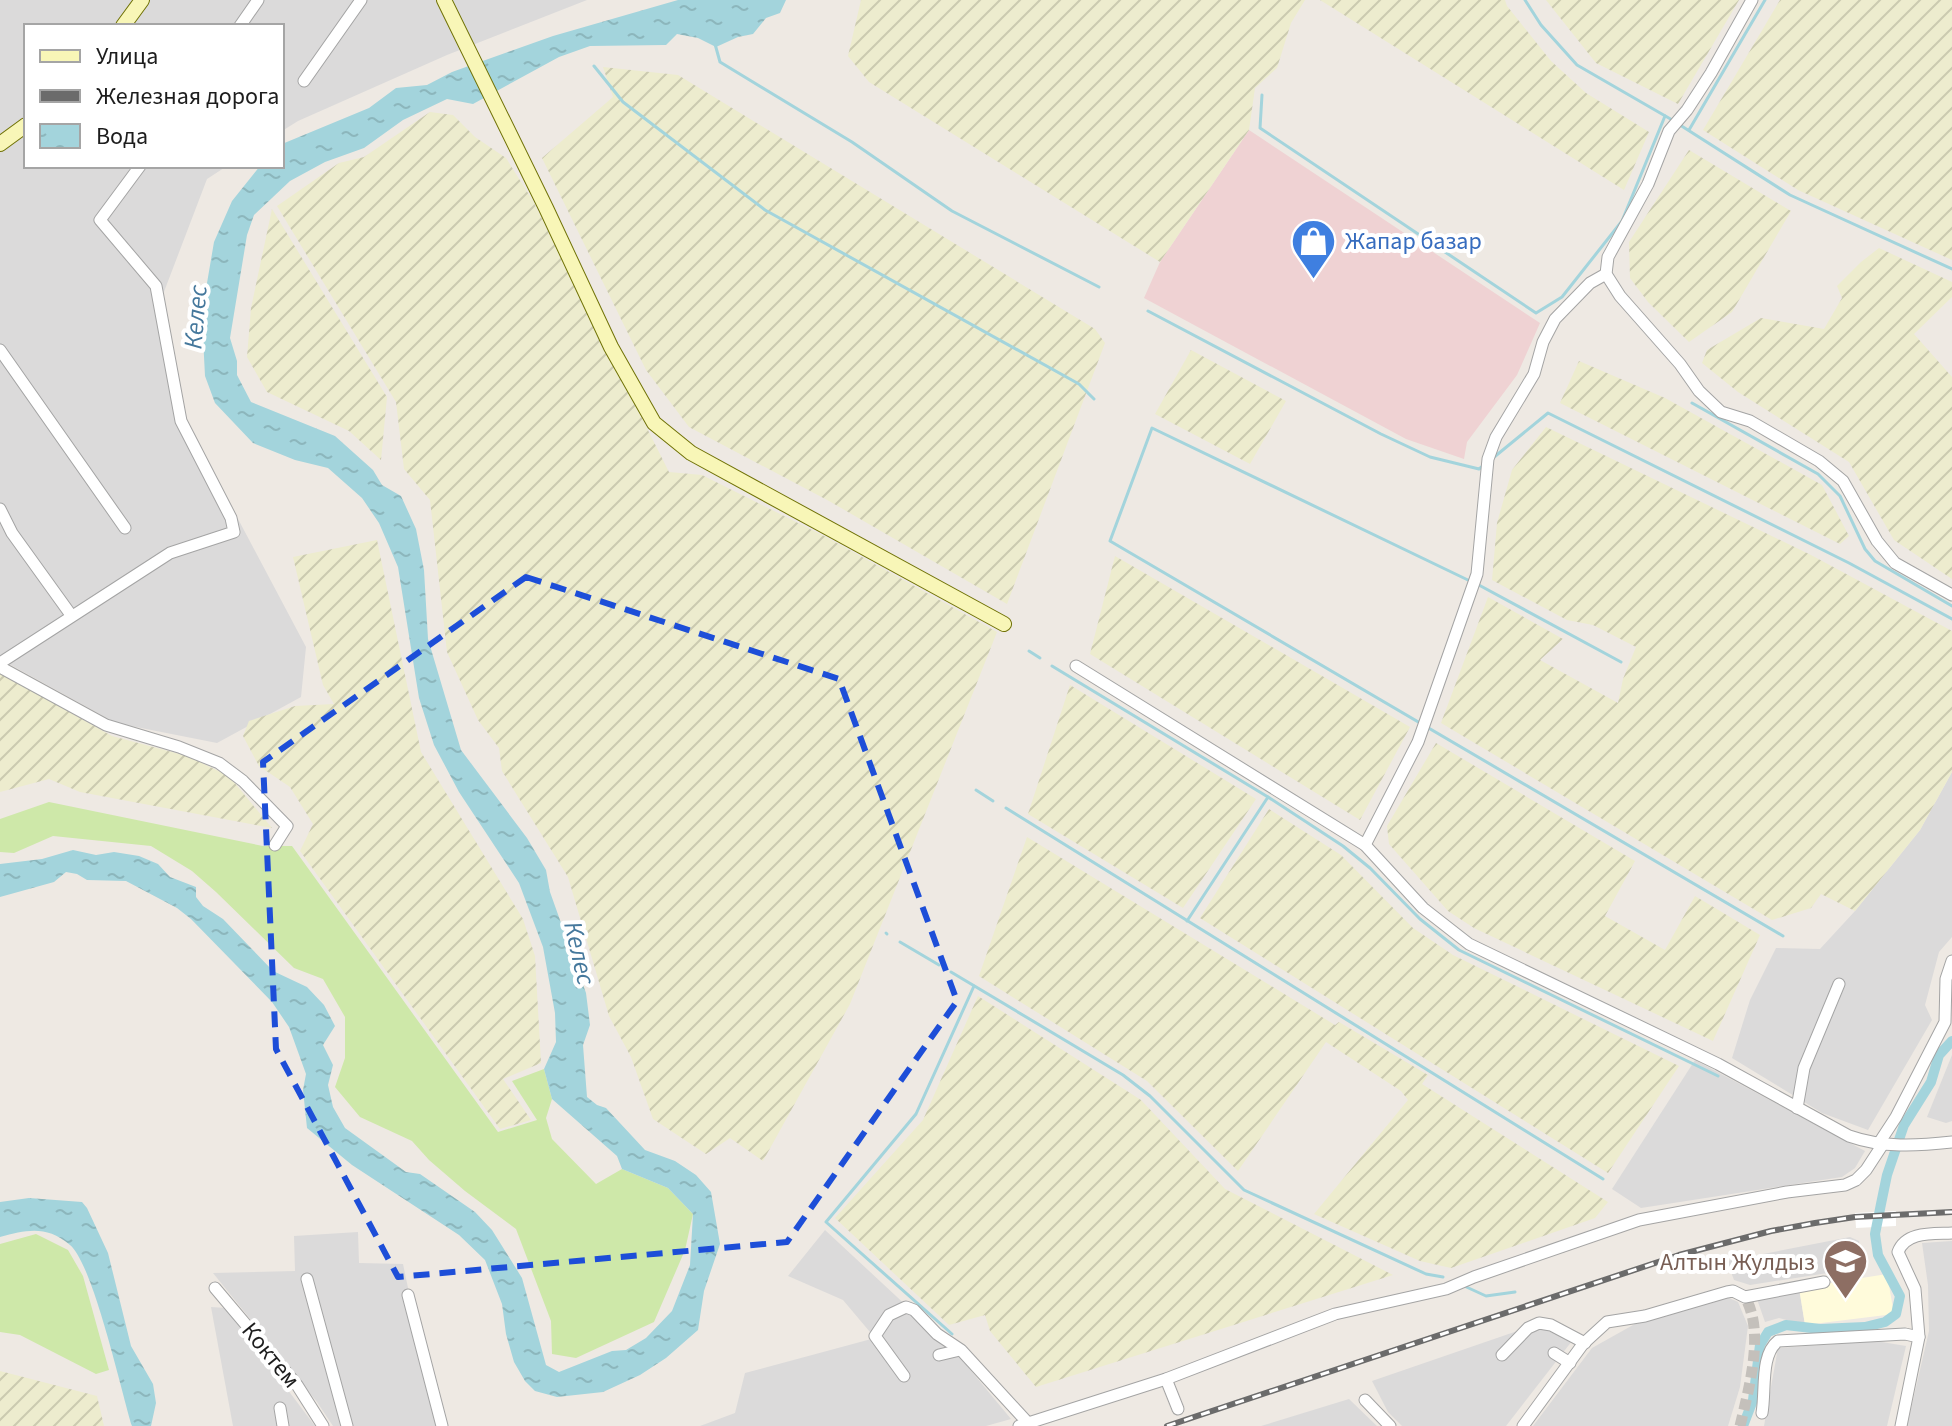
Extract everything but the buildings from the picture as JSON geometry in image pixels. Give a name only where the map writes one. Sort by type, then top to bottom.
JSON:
[{"type":"street","points":[[124,24],[142,0]]},
{"type":"street","points":[[241,24],[258,0]]},
{"type":"street","points":[[304,81],[361,0]]},
{"type":"street","points":[[444,0],[611,347],[654,423],[691,453],[1004,624]]},
{"type":"street","points":[[1752,0],[1711,73],[1669,131],[1648,184],[1608,257],[1606,274],[1620,296],[1680,364],[1699,391],[1721,412],[1750,421],[1819,461],[1843,481],[1877,541],[1895,563],[1952,595]]},
{"type":"street","points":[[0,144],[24,126]]},
{"type":"street","points":[[139,168],[100,220],[156,286],[181,421],[231,518],[234,532],[170,553],[71,615],[0,665],[106,725],[179,747],[219,763],[243,781],[287,826],[275,845]]},
{"type":"street","points":[[1365,845],[1418,742],[1477,574],[1488,459],[1496,437],[1534,374],[1543,342],[1555,319],[1590,283],[1606,274]]},
{"type":"street","points":[[0,350],[125,528]]},
{"type":"street","points":[[0,509],[12,533],[71,615]]},
{"type":"street","points":[[1076,666],[1365,845],[1423,908],[1469,944],[1718,1064],[1849,1136],[1913,1147],[1952,1142]]},
{"type":"street","points":[[904,1376],[875,1336],[889,1315],[900,1308],[910,1308],[949,1344],[961,1350],[1023,1425],[1166,1379],[1335,1314],[1446,1289],[1639,1220],[1787,1192],[1845,1185],[1866,1170],[1885,1144],[1945,1022],[1946,979],[1952,961]]},
{"type":"street","points":[[1797,1108],[1804,1068],[1839,984]]},
{"type":"street","points":[[1901,1426],[1919,1337],[1918,1304],[1909,1275],[1898,1256],[1901,1244],[1909,1238],[1952,1233]]},
{"type":"street","name":"Коктем","points":[[307,1279],[347,1426]]},
{"type":"street","points":[[1523,1426],[1585,1343],[1611,1320],[1645,1316],[1727,1292],[1733,1291],[1745,1297],[1824,1282]]},
{"type":"street","name":"Коктем","points":[[215,1288],[297,1385],[323,1426]]},
{"type":"street","points":[[408,1295],[442,1426]]},
{"type":"street","points":[[1502,1355],[1528,1328],[1539,1323],[1551,1325],[1585,1343]]},
{"type":"street","points":[[1762,1413],[1767,1354],[1778,1341],[1905,1334],[1919,1337]]},
{"type":"street","points":[[939,1355],[961,1350]]},
{"type":"street","points":[[1554,1353],[1570,1363]]},
{"type":"street","points":[[1166,1379],[1178,1409]]},
{"type":"street","points":[[1365,1400],[1390,1426]]},
{"type":"street","name":"Коктем","points":[[280,1408],[283,1426]]},
{"type":"highlighted area","points":[[526,577],[839,679],[957,1001],[787,1242],[398,1277],[276,1049],[263,762]]},
{"type":"shaded area","points":[[0,0],[587,0],[447,55],[284,130],[284,24],[24,24],[24,168],[224,168],[207,179],[162,297],[186,421],[306,647],[301,697],[217,743],[116,723],[0,659]]},
{"type":"shaded area","name":"Жапар базар","points":[[1249,130],[1540,323],[1517,375],[1467,442],[1464,459],[1406,439],[1144,298],[1160,262]]},
{"type":"shaded area","points":[[1952,772],[1952,937],[1939,952],[1925,1005],[1932,1020],[1868,1130],[1822,1113],[1732,1058],[1750,1000],[1776,948],[1820,949],[1920,830]]},
{"type":"shaded area","points":[[1952,1055],[1952,1121],[1946,1123],[1927,1117]]},
{"type":"shaded area","points":[[1695,1060],[1865,1151],[1855,1168],[1842,1177],[1641,1208],[1612,1189]]},
{"type":"shaded area","points":[[825,1230],[953,1349],[1011,1419],[986,1426],[700,1426],[735,1413],[745,1373],[875,1338],[843,1300],[788,1276]]},
{"type":"shaded area","points":[[358,1232],[359,1263],[403,1264],[437,1426],[333,1426],[213,1273],[295,1271],[294,1236]]},
{"type":"shaded area","points":[[1850,1237],[1859,1241],[1860,1268],[1750,1285],[1734,1280],[1727,1261]]},
{"type":"shaded area","points":[[1952,1241],[1952,1426],[1907,1426],[1929,1331],[1928,1285],[1922,1243]]},
{"type":"shaded area","name":"Алтын Жулдыз","points":[[1887,1274],[1894,1314],[1805,1325],[1799,1288]]},
{"type":"shaded area","points":[[1799,1288],[1805,1325],[1779,1318],[1765,1322],[1757,1299]]},
{"type":"shaded area","points":[[1727,1297],[1738,1302],[1748,1326],[1740,1387],[1728,1426],[1533,1426],[1592,1348],[1642,1320]]},
{"type":"shaded area","points":[[211,1307],[226,1308],[315,1426],[233,1426]]},
{"type":"shaded area","points":[[1535,1325],[1572,1341],[1506,1426],[1402,1426],[1388,1412],[1372,1381]]},
{"type":"shaded area","points":[[1876,1341],[1906,1346],[1887,1426],[1764,1426],[1778,1348]]},
{"type":"shaded area","points":[[1349,1399],[1377,1426],[1261,1426]]},
{"type":"green space","points":[[861,0],[1305,0],[1291,23],[1277,68],[1255,88],[1249,130],[1160,262],[869,82],[848,56]]},
{"type":"green space","points":[[1320,0],[1505,0],[1551,61],[1586,93],[1649,132],[1624,190]]},
{"type":"green space","points":[[1546,0],[1739,0],[1678,104],[1596,63]]},
{"type":"green space","points":[[1780,0],[1952,0],[1952,260],[1798,190],[1703,130]]},
{"type":"green space","points":[[603,67],[678,75],[1095,329],[1105,343],[1007,604],[829,501],[689,427],[646,370],[542,158],[613,97]]},
{"type":"green space","points":[[430,112],[453,115],[475,137],[506,158],[533,201],[669,472],[702,475],[826,537],[997,632],[850,1004],[763,1161],[730,1138],[706,1154],[653,1119],[631,1057],[609,1016],[568,877],[502,771],[499,748],[478,720],[447,652],[430,500],[404,469],[396,402],[277,206],[339,163],[364,157]]},
{"type":"green space","points":[[1689,150],[1791,211],[1732,312],[1689,342],[1648,302],[1630,278],[1629,242]]},
{"type":"green space","points":[[272,209],[387,397],[381,460],[349,431],[267,392],[247,357],[251,308]]},
{"type":"green space","points":[[1879,248],[1952,282],[1952,297],[1914,334],[1952,377],[1952,579],[1894,540],[1849,462],[1738,392],[1702,363],[1707,350],[1761,318],[1824,329],[1842,298],[1837,286]]},
{"type":"green space","points":[[1191,350],[1286,401],[1250,464],[1155,414]]},
{"type":"green space","points":[[1579,361],[1665,398],[1822,485],[1849,536],[1840,544],[1560,403]]},
{"type":"green space","points":[[1546,427],[1811,555],[1952,631],[1952,772],[1920,830],[1855,911],[1821,894],[1811,908],[1772,920],[1441,723],[1488,597],[1563,639],[1540,660],[1618,703],[1623,679],[1636,647],[1593,625],[1567,620],[1492,580],[1497,523],[1512,470]]},
{"type":"green space","points":[[377,540],[421,752],[523,919],[535,956],[541,1063],[503,1079],[531,1120],[500,1129],[300,851],[313,824],[290,787],[259,766],[243,736],[249,721],[295,706],[334,704],[323,685],[293,557]]},
{"type":"green space","points":[[1115,556],[1410,727],[1360,820],[1090,654]]},
{"type":"green space","points":[[0,673],[112,736],[187,756],[229,776],[272,828],[80,792],[49,779],[0,792]]},
{"type":"green space","points":[[1070,685],[1256,799],[1183,908],[1028,814]]},
{"type":"green space","points":[[1436,743],[1635,861],[1605,916],[1665,950],[1695,896],[1760,935],[1713,1041],[1474,928],[1448,911],[1389,844],[1387,826]]},
{"type":"green space","points":[[49,802],[263,846],[292,846],[498,1132],[537,1120],[512,1081],[544,1069],[552,1099],[546,1118],[552,1139],[596,1184],[622,1169],[668,1188],[693,1214],[685,1250],[654,1322],[576,1358],[552,1354],[551,1321],[516,1229],[465,1191],[412,1141],[360,1117],[335,1087],[345,1058],[345,1017],[323,979],[294,968],[192,871],[151,846],[53,836],[14,853],[0,852],[0,819]]},
{"type":"green space","points":[[1269,809],[1341,855],[1413,928],[1453,955],[1679,1066],[1608,1173],[1200,918]]},
{"type":"green space","points":[[1027,837],[1335,1025],[1339,1022],[1428,1075],[1422,1084],[1608,1202],[1595,1218],[1451,1268],[1420,1261],[1314,1214],[1408,1100],[1401,1091],[1326,1042],[1238,1171],[1147,1081],[979,976]]},
{"type":"green space","points":[[978,996],[1141,1100],[1225,1189],[1393,1275],[1036,1387],[990,1331],[985,1315],[949,1325],[835,1218],[923,1120]]},
{"type":"green space","points":[[36,1234],[68,1250],[83,1276],[109,1370],[96,1374],[20,1335],[0,1332],[0,1244]]},
{"type":"green space","points":[[0,1371],[97,1396],[104,1426],[0,1426]]},
{"type":"water","name":"Келес","points":[[678,0],[786,0],[780,13],[766,18],[753,34],[716,47],[698,38],[677,34],[666,45],[590,46],[559,57],[473,104],[447,99],[403,120],[364,148],[325,162],[290,181],[254,215],[247,235],[230,338],[237,361],[237,375],[251,402],[335,436],[373,470],[382,485],[401,496],[416,529],[424,570],[428,639],[461,750],[527,838],[546,870],[550,892],[586,993],[590,1025],[583,1045],[587,1097],[606,1108],[645,1150],[675,1161],[696,1175],[711,1192],[720,1244],[704,1291],[698,1330],[666,1358],[640,1375],[603,1392],[557,1397],[535,1391],[514,1362],[502,1304],[485,1260],[459,1235],[352,1165],[307,1128],[303,1090],[306,1074],[289,1027],[272,1002],[191,919],[177,908],[126,881],[87,880],[66,872],[54,882],[0,897],[0,864],[42,859],[73,850],[96,855],[114,852],[139,856],[158,864],[170,877],[196,887],[196,897],[203,906],[223,919],[273,971],[307,987],[324,1005],[335,1026],[323,1045],[333,1065],[328,1085],[333,1107],[345,1128],[406,1172],[420,1174],[475,1212],[492,1230],[522,1278],[546,1365],[559,1372],[612,1351],[626,1350],[646,1338],[672,1311],[690,1265],[693,1214],[668,1188],[622,1169],[617,1156],[552,1099],[544,1069],[556,1042],[555,1013],[543,947],[519,883],[459,792],[434,745],[419,698],[398,567],[379,523],[362,498],[328,468],[295,460],[253,443],[215,403],[205,376],[203,337],[214,242],[232,201],[258,168],[284,168],[284,143],[369,108],[396,88],[427,85],[452,72],[553,36]]},
{"type":"water","points":[[29,1198],[82,1202],[87,1208],[108,1253],[131,1346],[153,1384],[156,1403],[151,1426],[132,1426],[97,1301],[79,1257],[70,1245],[53,1234],[36,1231],[0,1237],[0,1202]]},
{"type":"pier","points":[[1896,1211],[1896,1226],[1856,1228],[1855,1213]]},
{"type":"waterway","points":[[1525,0],[1541,25],[1577,65],[1674,121]]},
{"type":"waterway","points":[[1689,130],[1765,0]]},
{"type":"waterway","points":[[715,44],[720,62],[852,142],[952,211],[1099,287]]},
{"type":"waterway","points":[[594,66],[623,102],[765,210],[1079,384],[1094,399]]},
{"type":"waterway","points":[[1262,95],[1260,128],[1536,313],[1562,297],[1622,221],[1665,116]]},
{"type":"waterway","points":[[1680,125],[1790,195],[1952,269]]},
{"type":"waterway","points":[[1148,311],[1430,457],[1479,469],[1484,465]]},
{"type":"waterway","points":[[1692,403],[1818,474],[1840,496],[1865,549],[1875,561],[1952,606]]},
{"type":"waterway","points":[[1493,458],[1548,413],[1849,563],[1952,619]]},
{"type":"waterway","points":[[1470,581],[1152,428],[1110,541],[1783,936]]},
{"type":"waterway","points":[[1477,584],[1621,662]]},
{"type":"waterway","points":[[1029,651],[1040,658]]},
{"type":"waterway","points":[[1052,666],[1268,797]]},
{"type":"waterway","points":[[976,790],[993,801]]},
{"type":"waterway","points":[[1187,921],[1268,797],[1343,846],[1370,868],[1420,919],[1459,950],[1718,1076]]},
{"type":"waterway","points":[[1006,808],[1603,1179]]},
{"type":"waterway","points":[[900,942],[939,965]]},
{"type":"waterway","points":[[951,972],[1123,1075],[1150,1096],[1244,1190],[1426,1274],[1443,1277]]},
{"type":"waterway","points":[[952,1334],[826,1222],[916,1114],[974,986]]},
{"type":"waterway","points":[[1743,1426],[1753,1400],[1760,1345],[1768,1332],[1786,1325],[1820,1329],[1865,1327],[1885,1322],[1896,1314],[1900,1296],[1878,1255],[1875,1234],[1881,1204],[1904,1125],[1931,1082],[1939,1055],[1952,1041]]},
{"type":"waterway","points":[[1462,1285],[1486,1296],[1515,1292]]},
{"type":"tunnel","points":[[1740,1426],[1755,1343],[1751,1311],[1745,1297]]},
{"type":"railway","points":[[1167,1426],[1679,1255],[1815,1223],[1855,1217],[1952,1212]]},
{"type":"place","name":"Жапар базар","points":[[1314,280]]},
{"type":"place","name":"Алтын Жулдыз","points":[[1846,1301]]}]
